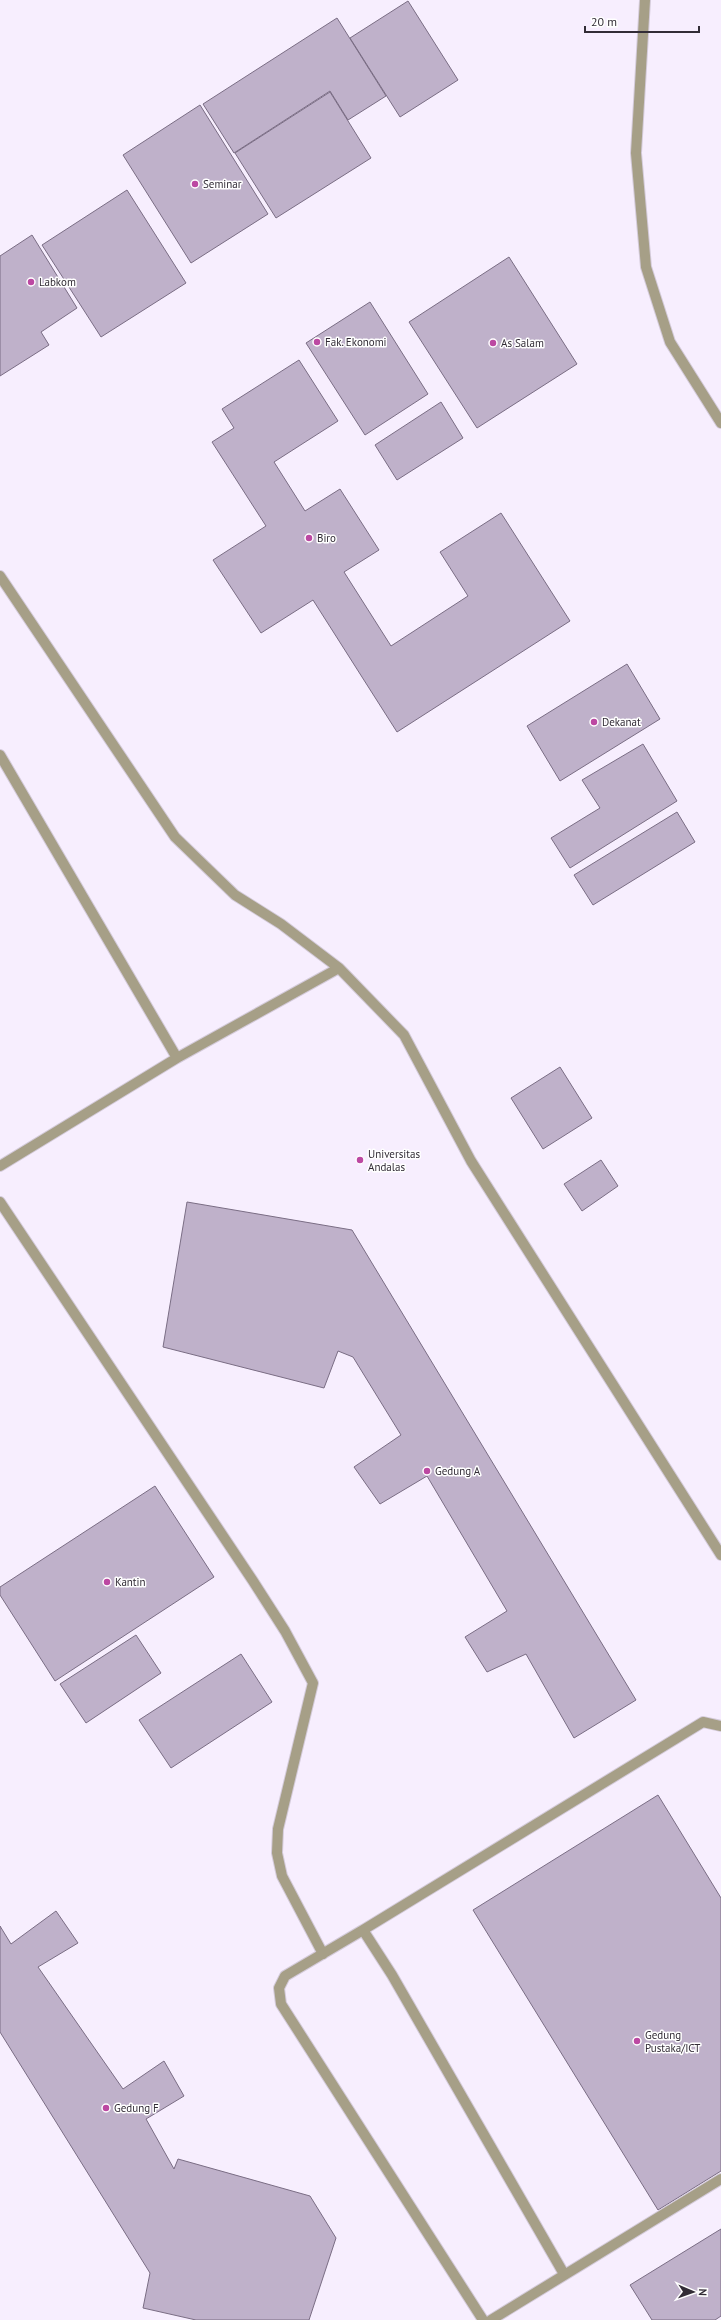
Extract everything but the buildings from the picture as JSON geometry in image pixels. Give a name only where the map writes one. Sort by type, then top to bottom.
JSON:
[{"type":"lane","points":[[645,0],[636,153],[646,267],[670,342],[721,424]]},
{"type":"lane","points":[[0,576],[175,837],[235,895],[281,924],[339,968],[404,1035],[471,1161],[721,1555]]},
{"type":"lane","points":[[0,755],[177,1058]]},
{"type":"lane","points":[[0,1166],[177,1058],[339,968]]},
{"type":"lane","points":[[0,1202],[253,1581],[285,1631],[313,1684],[278,1829],[277,1853],[282,1876],[323,1954]]},
{"type":"lane","points":[[484,2320],[281,2004],[279,1988],[285,1976],[703,1722],[721,1726]]},
{"type":"lane","points":[[363,1930],[392,1975],[564,2274]]},
{"type":"lane","points":[[491,2320],[721,2179]]},
{"type":"place","name":"Seminar","points":[[195,184]]},
{"type":"place","name":"Labkom","points":[[31,282]]},
{"type":"place","name":"Fak. Ekonomi","points":[[317,342]]},
{"type":"place","name":"As Salam","points":[[493,343]]},
{"type":"place","name":"Biro","points":[[309,538]]},
{"type":"place","name":"Dekanat","points":[[594,722]]},
{"type":"place","name":"Universitas Andalas","points":[[360,1160]]},
{"type":"place","name":"Gedung A","points":[[427,1471]]},
{"type":"place","name":"Kantin","points":[[107,1582]]},
{"type":"place","name":"Gedung Pustaka/ICT","points":[[637,2041]]},
{"type":"place","name":"Gedung F","points":[[106,2108]]}]
